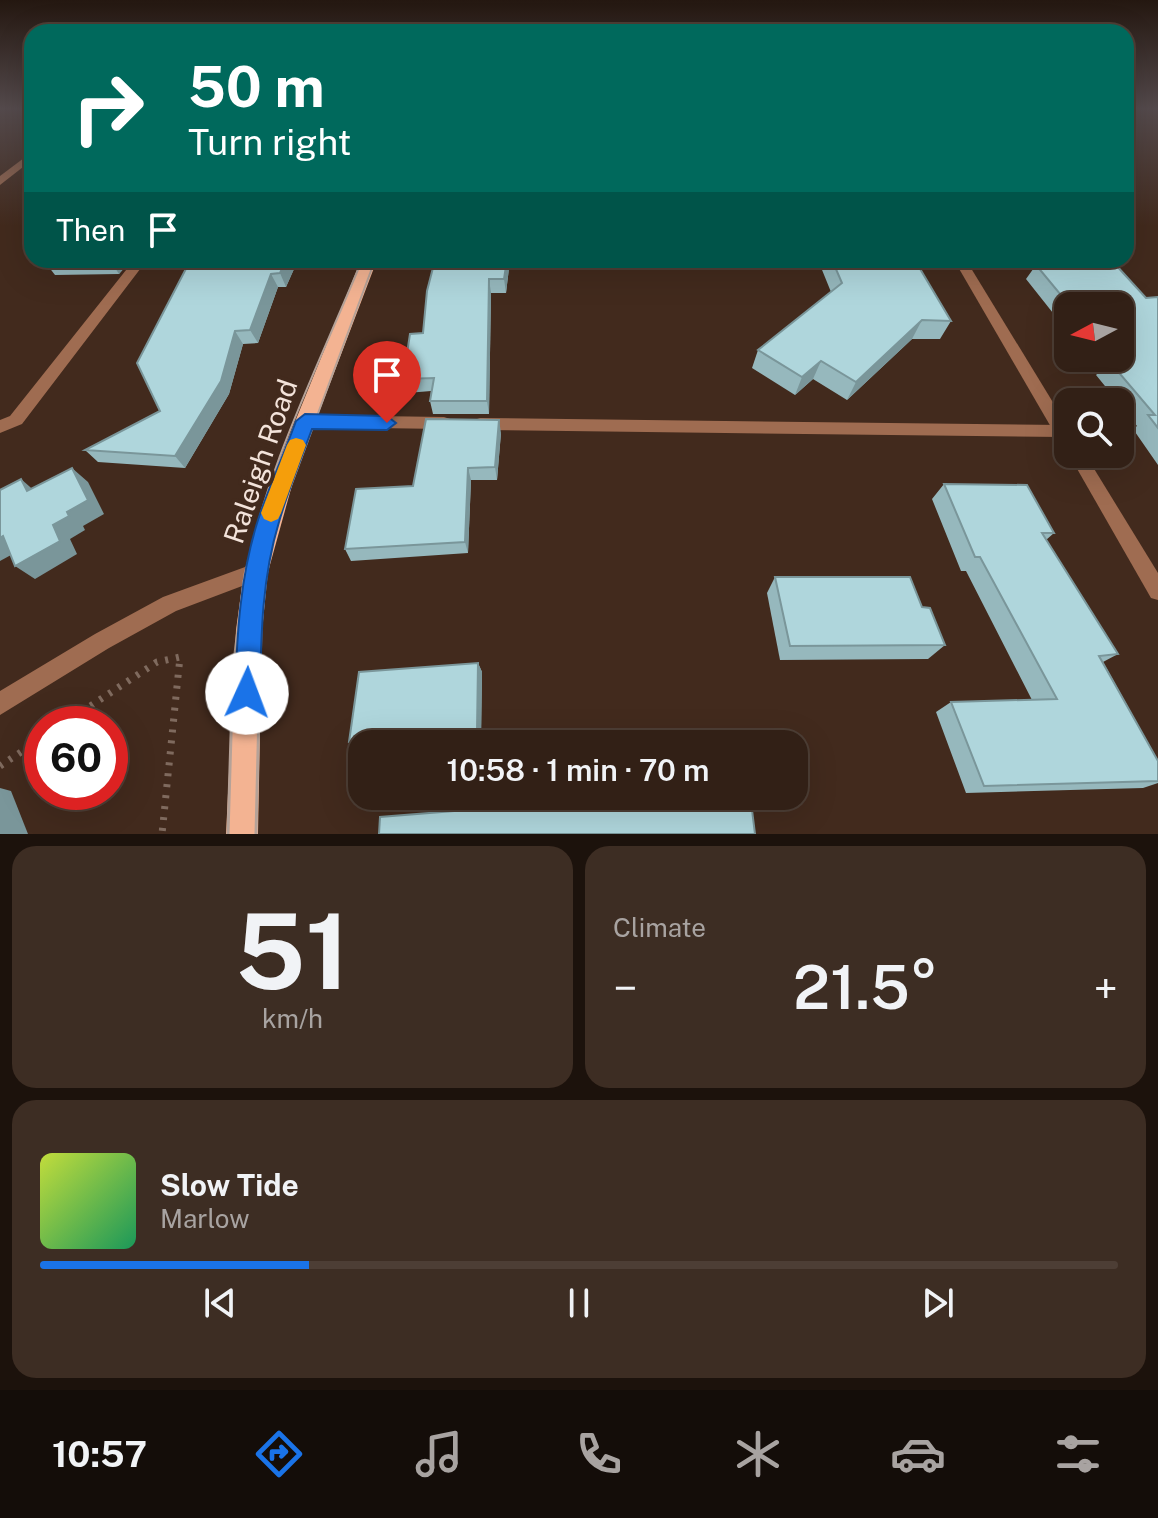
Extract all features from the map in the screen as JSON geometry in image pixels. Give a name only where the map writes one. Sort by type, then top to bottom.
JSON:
[{"type":"main road","name":"Raleigh Road","points":[[242,834],[249,630],[256,572],[268,521],[366,268]]},
{"type":"street","points":[[0,182],[24,162]]},
{"type":"street","points":[[0,427],[16,420],[135,268]]},
{"type":"street","points":[[965,268],[1054,418]]},
{"type":"street","points":[[305,421],[1054,436]]},
{"type":"street","points":[[1084,468],[1158,591]]},
{"type":"street","points":[[0,704],[102,641],[170,604],[256,572]]},
{"type":"path","points":[[90,706],[157,662],[180,657],[162,834]]},
{"type":"path","points":[[0,766],[24,750]]},
{"type":"building","points":[[186,268],[282,268],[280,273],[271,274],[250,330],[235,331],[221,381],[175,456],[85,450],[160,411],[137,363]]},
{"type":"building","points":[[433,268],[506,268],[504,279],[489,279],[487,401],[430,401],[434,378],[403,379],[410,334],[423,333]]},
{"type":"building","points":[[835,268],[920,268],[951,321],[922,320],[856,382],[821,361],[802,377],[758,350],[842,283]]},
{"type":"building","points":[[1038,268],[1119,268],[1146,298],[1158,297],[1158,428],[1148,415],[1155,415],[1118,372],[1134,372],[1134,292],[1058,292]]},
{"type":"building","points":[[426,419],[499,420],[495,467],[468,468],[465,542],[345,549],[356,489],[413,486]]},
{"type":"building","points":[[72,468],[88,500],[67,512],[69,516],[53,525],[60,541],[15,566],[3,536],[0,538],[0,490],[21,479],[27,491]]},
{"type":"building","points":[[944,484],[1027,485],[1054,533],[1042,533],[1118,654],[1099,656],[1158,761],[1158,781],[984,786],[951,702],[1057,699],[980,557],[975,557]]},
{"type":"building","points":[[775,577],[910,577],[922,607],[930,608],[945,645],[790,646]]},
{"type":"building","points":[[478,663],[477,730],[351,730],[359,672]]},
{"type":"building","points":[[467,810],[752,810],[755,834],[379,834],[380,817]]},
{"type":"tram line","points":[[244,583],[253,541],[279,459],[359,268]]},
{"type":"tram line","points":[[265,583],[278,521],[372,268]]},
{"type":"tram line","points":[[228,834],[233,670],[244,581]]},
{"type":"tram line","points":[[256,834],[265,581]]},
{"type":"slow traffic","points":[[271,513],[296,445]]},
{"type":"route","points":[[247,693],[249,630],[256,572],[268,521],[305,421],[387,423]]}]
